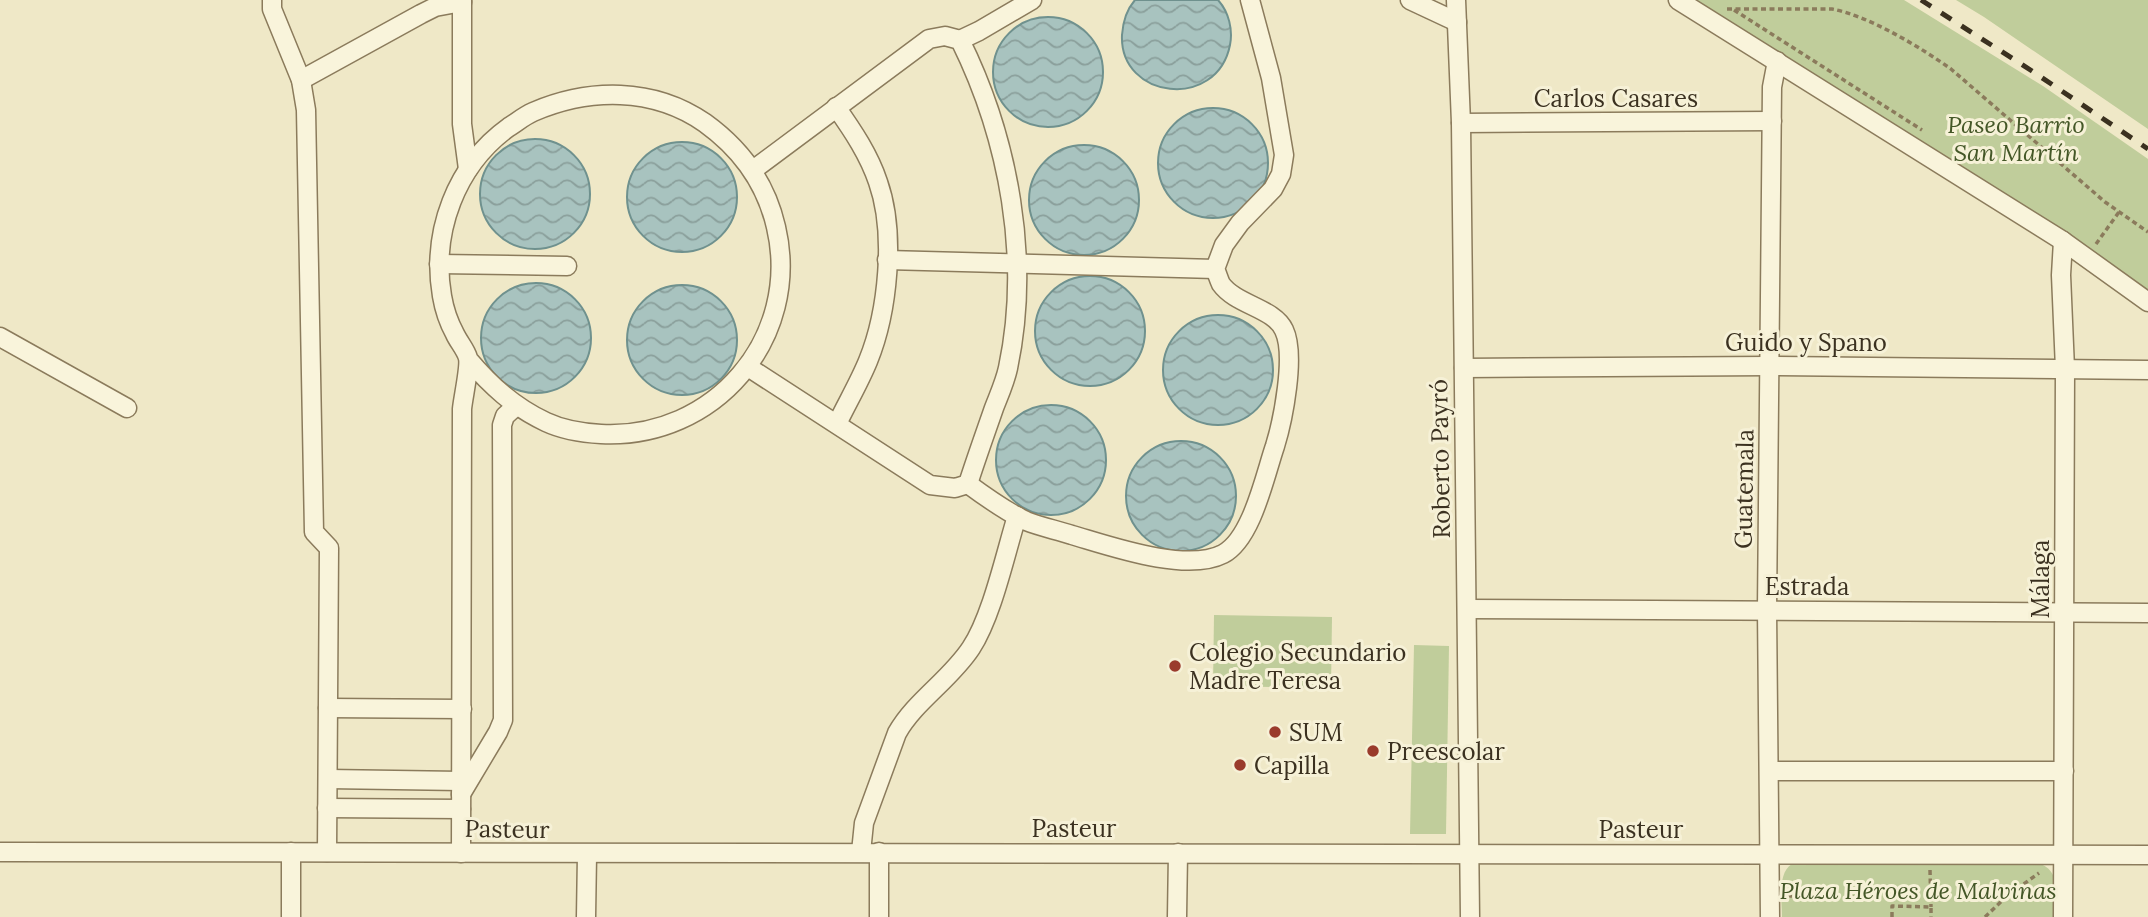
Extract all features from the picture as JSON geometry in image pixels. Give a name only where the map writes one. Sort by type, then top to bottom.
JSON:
[{"type":"street","points":[[272,0],[272,9],[301,80],[306,110],[314,532],[329,548],[327,852]]},
{"type":"street","points":[[753,170],[929,38],[945,36],[960,40],[1032,0]]},
{"type":"street","points":[[968,484],[1003,510],[1028,522],[1120,549],[1168,559],[1200,560],[1223,554],[1236,543],[1253,511],[1282,424],[1290,354],[1284,329],[1266,313],[1238,299],[1221,284],[1215,269],[1224,245],[1240,223],[1273,189],[1281,174],[1284,155],[1271,78],[1250,0]]},
{"type":"street","points":[[1410,0],[1457,22]]},
{"type":"street","name":"Roberto Payró","points":[[1456,0],[1461,123],[1470,917]]},
{"type":"street","points":[[1678,0],[2063,241],[2148,302]]},
{"type":"street","points":[[301,80],[435,7],[462,1],[462,124],[468,169]]},
{"type":"street","points":[[960,40],[973,65],[1004,156],[1016,264],[1014,333],[1008,371],[968,484]]},
{"type":"street","name":"Guatemala","points":[[1770,917],[1767,610],[1772,87],[1777,61]]},
{"type":"street","points":[[610,93],[652,99],[691,114],[725,138],[753,170],[772,207],[781,248],[780,290],[769,330],[748,367],[723,394],[692,415],[658,429],[622,435],[584,433],[549,424],[516,406],[490,385],[468,359],[452,330],[442,297],[439,264],[443,230],[452,199],[468,169],[495,138],[529,113],[569,99],[610,93]]},
{"type":"street","points":[[836,107],[856,136],[878,183],[886,214],[887,260],[881,318],[868,361],[837,424]]},
{"type":"street","name":"Carlos Casares","points":[[1461,123],[1772,121]]},
{"type":"street","name":"Málaga","points":[[2063,241],[2063,917]]},
{"type":"street","points":[[887,260],[1215,269]]},
{"type":"street","points":[[439,264],[567,266]]},
{"type":"street","points":[[0,337],[127,408]]},
{"type":"street","points":[[461,853],[462,409],[468,359]]},
{"type":"street","name":"Guido y Spano","points":[[1464,369],[1770,366],[2148,370]]},
{"type":"street","points":[[748,367],[930,485],[955,488],[968,484]]},
{"type":"street","points":[[461,794],[503,720],[502,425],[505,416],[516,406]]},
{"type":"street","points":[[879,917],[864,823],[903,722],[952,673],[981,630],[1017,516]]},
{"type":"street","name":"Estrada","points":[[1466,609],[2148,612]]},
{"type":"street","points":[[328,708],[463,709]]},
{"type":"street","points":[[1770,771],[2064,771]]},
{"type":"street","points":[[328,779],[461,794]]},
{"type":"street","points":[[327,808],[461,794]]},
{"type":"street","name":"Pasteur","points":[[0,852],[587,855],[870,852],[2148,855]]},
{"type":"street","points":[[291,852],[291,917]]},
{"type":"street","points":[[1177,917],[1178,853]]},
{"type":"street","points":[[586,917],[587,855]]},
{"type":"path","points":[[1720,6],[1727,9],[1832,9],[1867,20],[1935,57],[1951,69],[2119,212],[2148,232]]},
{"type":"path","points":[[2086,258],[2119,212]]},
{"type":"path","points":[[1930,854],[1931,917]]},
{"type":"path","points":[[1985,917],[2007,896],[2063,855]]},
{"type":"path","points":[[1771,896],[1827,897],[1826,887]]},
{"type":"path","points":[[1852,887],[1852,896]]},
{"type":"path","points":[[1892,917],[1892,906],[1931,906]]},
{"type":"green space","name":"Paseo Barrio San Martín","points":[[1687,0],[1904,0],[2043,86],[2148,159],[2148,296]]},
{"type":"green space","points":[[1956,0],[2148,0],[2148,129],[1984,17]]},
{"type":"green space","points":[[1214,615],[1332,617],[1331,688],[1213,686]]},
{"type":"green space","points":[[1414,645],[1449,646],[1446,834],[1410,834]]},
{"type":"green space","name":"Plaza Héroes de Malvinas","points":[[1792,864],[2041,864],[2048,868],[2055,879],[2054,917],[1782,917],[1782,881],[1787,868]]},
{"type":"water","points":[[1135,0],[1218,0],[1229,21],[1231,33],[1230,45],[1222,66],[1207,80],[1189,88],[1170,89],[1151,84],[1136,73],[1125,57],[1122,35],[1125,16]]},
{"type":"water","points":[[1048,17],[1069,21],[1087,33],[1099,51],[1103,72],[1099,93],[1087,111],[1069,123],[1048,127],[1027,123],[1009,111],[997,93],[993,72],[997,51],[1009,33],[1027,21]]},
{"type":"water","points":[[1213,108],[1234,112],[1252,124],[1264,142],[1268,163],[1264,184],[1252,202],[1234,214],[1213,218],[1192,214],[1174,202],[1162,184],[1158,163],[1162,142],[1174,124],[1192,112]]},
{"type":"water","points":[[535,139],[556,143],[574,155],[586,173],[590,194],[586,215],[574,233],[556,245],[535,249],[514,245],[496,233],[484,215],[480,194],[484,173],[496,155],[514,143]]},
{"type":"water","points":[[682,142],[703,146],[721,158],[733,176],[737,197],[733,218],[721,236],[703,248],[682,252],[661,248],[643,236],[631,218],[627,197],[631,176],[643,158],[661,146]]},
{"type":"water","points":[[1084,145],[1105,149],[1123,161],[1135,179],[1139,200],[1135,221],[1123,239],[1105,251],[1084,255],[1063,251],[1045,239],[1033,221],[1029,200],[1033,179],[1045,161],[1063,149]]},
{"type":"water","points":[[1090,276],[1111,280],[1129,292],[1141,310],[1145,331],[1141,352],[1129,370],[1111,382],[1090,386],[1069,382],[1051,370],[1039,352],[1035,331],[1039,310],[1051,292],[1069,280]]},
{"type":"water","points":[[536,283],[557,287],[575,299],[587,317],[591,338],[587,359],[575,377],[557,389],[536,393],[515,389],[497,377],[485,359],[481,338],[485,317],[497,299],[515,287]]},
{"type":"water","points":[[682,285],[703,289],[721,301],[733,319],[737,340],[733,361],[721,379],[703,391],[682,395],[661,391],[643,379],[631,361],[627,340],[631,319],[643,301],[661,289]]},
{"type":"water","points":[[1218,315],[1239,319],[1257,331],[1269,349],[1273,370],[1269,391],[1257,409],[1239,421],[1218,425],[1197,421],[1179,409],[1167,391],[1163,370],[1167,349],[1179,331],[1197,319]]},
{"type":"water","points":[[1051,405],[1072,409],[1090,421],[1102,439],[1106,460],[1102,481],[1090,499],[1072,511],[1051,515],[1030,511],[1012,499],[1000,481],[996,460],[1000,439],[1012,421],[1030,409]]},
{"type":"water","points":[[1181,441],[1202,445],[1220,457],[1232,475],[1236,496],[1232,517],[1220,535],[1202,547],[1181,551],[1160,547],[1142,535],[1130,517],[1126,496],[1130,475],[1142,457],[1160,445]]},
{"type":"railway","points":[[1921,0],[2148,149]]},
{"type":"place","name":"Colegio Secundario Madre Teresa","points":[[1175,666]]},
{"type":"place","name":"SUM","points":[[1275,732]]},
{"type":"place","name":"Preescolar","points":[[1373,751]]},
{"type":"place","name":"Capilla","points":[[1240,765]]}]
